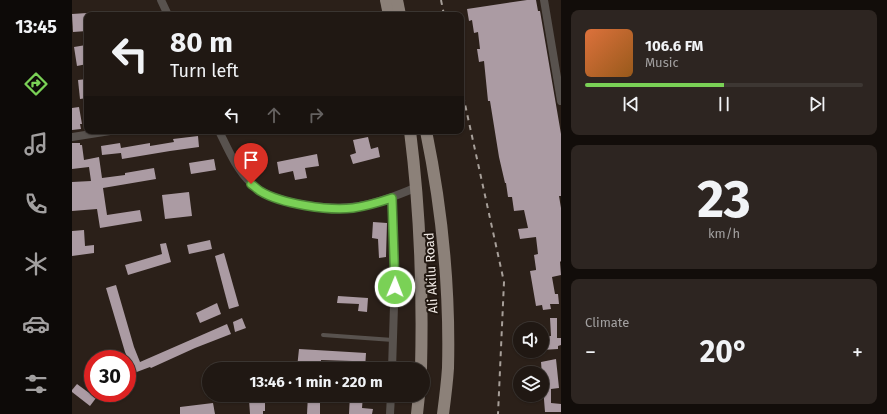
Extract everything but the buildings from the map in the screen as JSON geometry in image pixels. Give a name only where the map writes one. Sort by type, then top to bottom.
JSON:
[{"type":"main road","points":[[386,0],[388,12]]},
{"type":"main road","points":[[397,0],[399,12]]},
{"type":"main road","name":"Ali Akilu Road","points":[[410,134],[417,187],[420,244],[423,316],[421,362]]},
{"type":"main road","name":"Ali Akilu Road","points":[[427,134],[441,216],[445,264],[448,369],[443,414]]},
{"type":"main road","points":[[417,414],[418,402]]},
{"type":"street","points":[[161,0],[167,12]]},
{"type":"street","points":[[544,0],[560,87],[561,101]]},
{"type":"street","points":[[72,137],[91,134]]},
{"type":"street","points":[[221,134],[240,172],[251,184],[261,192],[282,200],[317,207],[353,208],[392,198],[417,187]]},
{"type":"street","points":[[392,198],[395,274],[392,362]]},
{"type":"street","points":[[390,414],[391,402]]},
{"type":"lane","points":[[323,335],[393,340]]},
{"type":"railway","points":[[441,0],[443,12]]},
{"type":"railway","points":[[464,100],[504,282],[498,414]]},
{"type":"route","points":[[251,184],[261,192],[282,200],[317,207],[353,208],[392,198],[395,287]]}]
